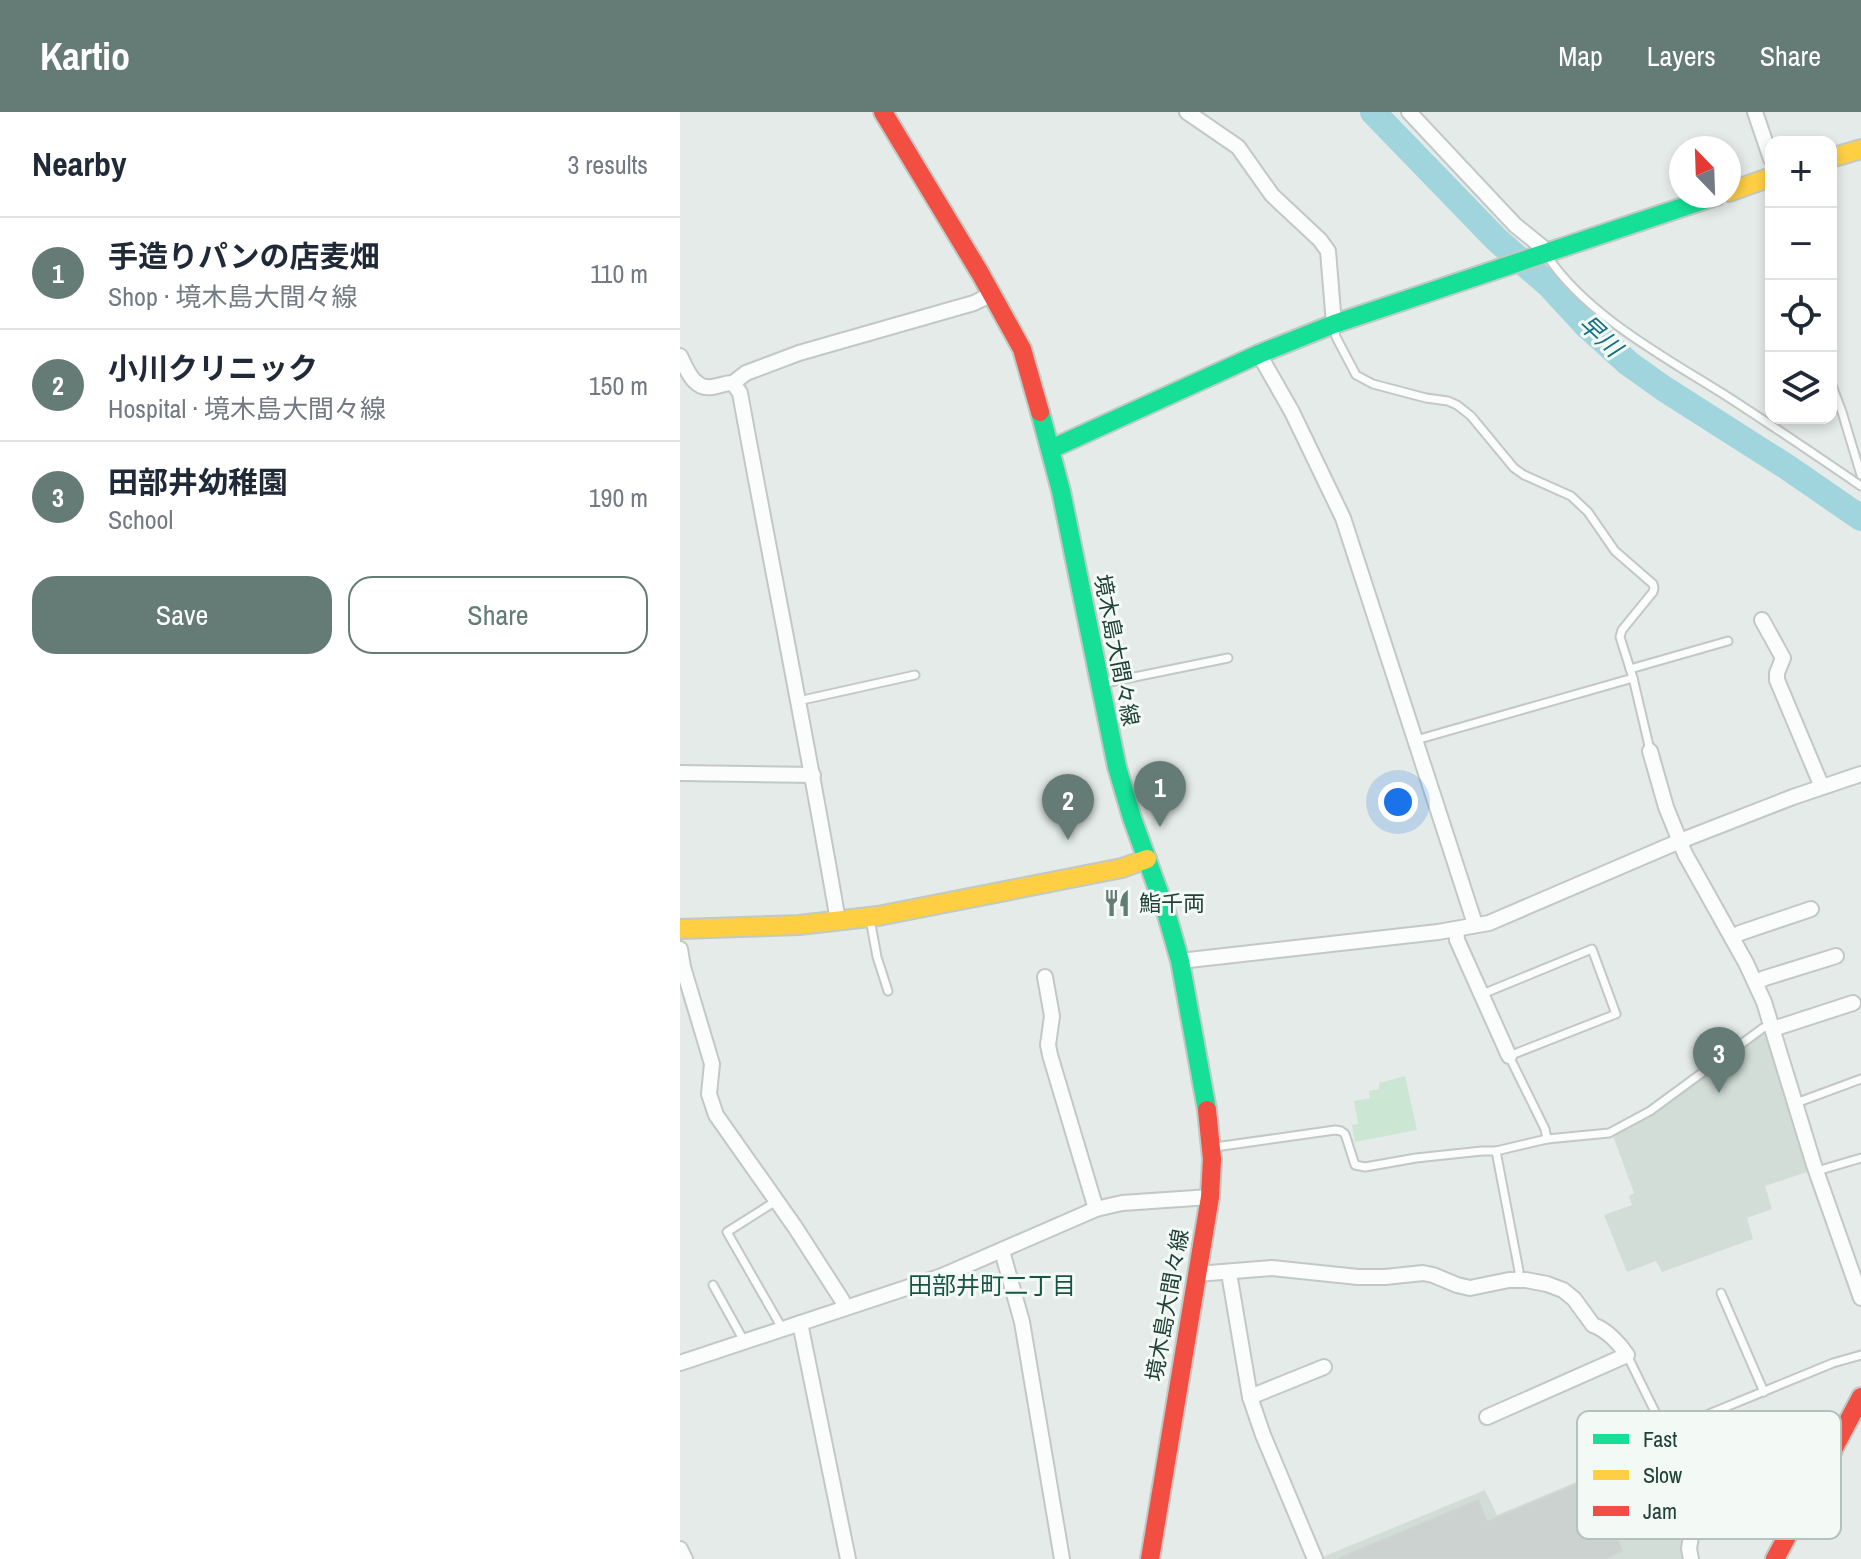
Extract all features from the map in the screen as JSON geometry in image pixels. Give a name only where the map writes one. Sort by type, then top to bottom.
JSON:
[{"type":"main road","name":"境木島大間々線","points":[[883,112],[1022,349],[1051,449],[1117,767],[1180,961],[1200,1067],[1212,1147],[1210,1197],[1150,1559]]},
{"type":"main road","points":[[1837,156],[1861,149]]},
{"type":"main road","points":[[1741,188],[1765,179]]},
{"type":"main road","points":[[1051,449],[1259,354],[1334,324],[1681,208]]},
{"type":"main road","points":[[680,929],[799,925],[870,917],[1122,868],[1147,859]]},
{"type":"main road","points":[[1841,1435],[1861,1397]]},
{"type":"main road","points":[[1775,1559],[1786,1539]]},
{"type":"street","points":[[1187,112],[1238,147],[1272,195],[1328,251],[1334,324]]},
{"type":"street","points":[[1409,112],[1515,225],[1541,246],[1542,255]]},
{"type":"street","points":[[1755,112],[1765,141]]},
{"type":"street","points":[[680,356],[700,386],[707,388],[733,383],[746,373],[799,353],[974,303],[992,294]]},
{"type":"street","points":[[1259,354],[1292,412],[1343,518],[1475,924]]},
{"type":"street","points":[[733,383],[740,393],[838,921]]},
{"type":"street","points":[[1762,620],[1783,658],[1777,680],[1822,787]]},
{"type":"street","points":[[1650,751],[1666,807],[1685,854],[1756,982],[1816,1171],[1861,1298]]},
{"type":"street","points":[[680,773],[813,775]]},
{"type":"street","points":[[1180,961],[1489,923],[1680,841],[1861,774]]},
{"type":"street","points":[[1732,938],[1811,909]]},
{"type":"street","points":[[1456,929],[1457,940],[1509,1056]]},
{"type":"street","points":[[680,949],[712,1064],[709,1094],[716,1115],[777,1201],[845,1307]]},
{"type":"street","points":[[1756,982],[1836,956]]},
{"type":"street","points":[[1045,977],[1052,1016],[1048,1045],[1050,1055],[1096,1209]]},
{"type":"street","points":[[1772,1027],[1853,1003]]},
{"type":"street","points":[[680,1363],[942,1276],[1096,1209],[1122,1203],[1210,1197]]},
{"type":"street","points":[[1002,1251],[1022,1322],[1062,1559]]},
{"type":"street","points":[[1197,1274],[1272,1268],[1358,1277],[1428,1273],[1470,1288],[1518,1279],[1547,1284],[1563,1290],[1574,1299],[1593,1325],[1623,1347],[1627,1355],[1487,1417]]},
{"type":"street","points":[[1229,1273],[1250,1397],[1315,1559]]},
{"type":"street","points":[[800,1323],[848,1559]]},
{"type":"street","points":[[1250,1397],[1324,1367]]},
{"type":"street","points":[[1691,1539],[1691,1559]]},
{"type":"street","points":[[680,1549],[685,1559]]},
{"type":"lane","points":[[1542,255],[1584,298],[1626,331],[1861,486]]},
{"type":"lane","points":[[1334,324],[1336,337],[1356,375],[1373,384],[1448,401],[1464,410],[1514,468],[1571,496],[1588,512],[1615,551],[1653,584],[1653,592],[1621,633],[1650,751]]},
{"type":"lane","points":[[1837,399],[1861,475]]},
{"type":"lane","points":[[1630,669],[1728,641]]},
{"type":"lane","points":[[1100,684],[1228,658]]},
{"type":"lane","points":[[798,701],[915,675]]},
{"type":"lane","points":[[1416,740],[1633,678]]},
{"type":"lane","points":[[870,917],[877,957],[888,991]]},
{"type":"lane","points":[[1480,995],[1592,949],[1616,1014],[1509,1056],[1547,1139]]},
{"type":"lane","points":[[1212,1147],[1335,1130],[1345,1134],[1352,1160],[1360,1167],[1496,1151],[1547,1139],[1609,1133],[1650,1111],[1763,1028],[1772,1027]]},
{"type":"lane","points":[[1796,1103],[1861,1079]]},
{"type":"lane","points":[[1496,1151],[1518,1279]]},
{"type":"lane","points":[[1816,1171],[1861,1158]]},
{"type":"lane","points":[[777,1201],[727,1232],[782,1328]]},
{"type":"lane","points":[[713,1285],[744,1341]]},
{"type":"lane","points":[[1721,1293],[1764,1392]]},
{"type":"lane","points":[[1627,1355],[1655,1411]]},
{"type":"lane","points":[[1717,1411],[1833,1363],[1861,1355]]},
{"type":"shaded area","points":[[1766,1031],[1810,1171],[1765,1186],[1772,1209],[1747,1218],[1753,1239],[1662,1272],[1656,1261],[1627,1272],[1604,1215],[1632,1205],[1629,1196],[1634,1193],[1613,1136],[1653,1114]]},
{"type":"shaded area","points":[[1577,1482],[1577,1539],[1683,1539],[1684,1559],[1323,1559],[1485,1490],[1497,1515]]},
{"type":"green space","points":[[1405,1076],[1417,1130],[1355,1142],[1352,1125],[1358,1124],[1354,1101],[1370,1098],[1369,1091],[1379,1089],[1379,1083]]},
{"type":"building","points":[[1577,1484],[1577,1539],[1617,1539],[1622,1551],[1604,1559],[1338,1559],[1478,1500],[1487,1522]]},
{"type":"waterway","name":"早川","points":[[1373,112],[1497,240],[1549,285],[1585,324],[1628,363],[1861,518]]},
{"type":"traffic: fast","points":[[1051,449],[1259,354],[1334,324],[1680,208]]},
{"type":"traffic: fast","points":[[1040,412],[1061,491],[1117,767],[1180,961],[1207,1110]]},
{"type":"traffic: slow","points":[[1837,156],[1861,149]]},
{"type":"traffic: slow","points":[[1741,188],[1765,179]]},
{"type":"traffic: slow","points":[[680,929],[799,925],[878,916],[1122,868],[1147,859]]},
{"type":"traffic: jam","points":[[883,112],[1022,349],[1040,412]]},
{"type":"traffic: jam","points":[[1150,1559],[1210,1197],[1212,1159],[1207,1110]]},
{"type":"traffic: jam","points":[[1841,1435],[1861,1397]]},
{"type":"traffic: jam","points":[[1775,1559],[1786,1539]]},
{"type":"place","name":"手造りパンの店麦畑","points":[[1160,827]]},
{"type":"place","name":"小川クリニック","points":[[1068,840]]},
{"type":"place","name":"鮨千両","points":[[1117,903]]},
{"type":"place","name":"田部井幼稚園","points":[[1719,1093]]},
{"type":"district","name":"田部井町二丁目","points":[[992,1286]]}]
